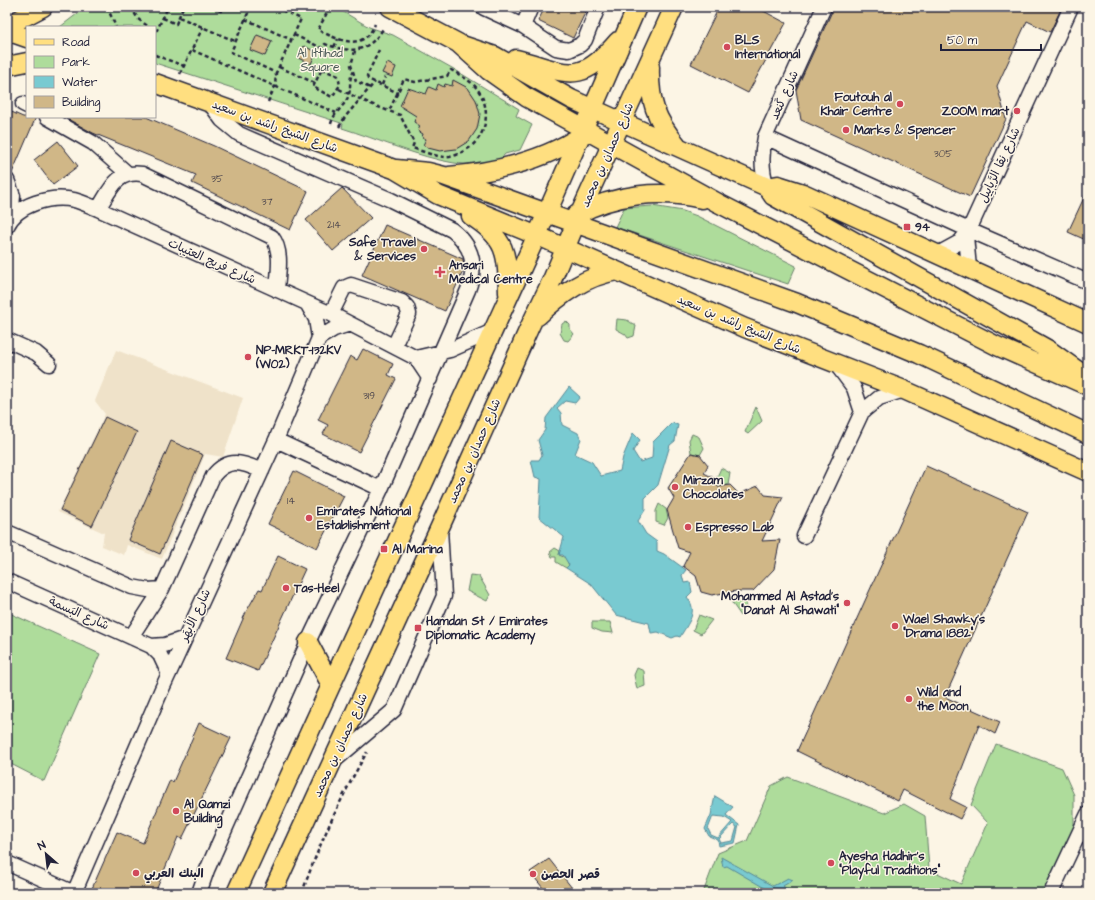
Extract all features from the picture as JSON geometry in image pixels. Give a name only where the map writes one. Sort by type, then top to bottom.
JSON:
[{"type":"main road","points":[[7,26],[43,7]]},
{"type":"main road","points":[[390,7],[458,43],[558,72],[579,73],[605,55],[628,27]]},
{"type":"main road","points":[[541,237],[547,213],[585,132],[593,109],[637,7]]},
{"type":"main road","name":"شارع حمدان بن محمد","points":[[272,893],[552,280],[565,248],[574,219],[612,144],[616,119],[634,94],[674,7]]},
{"type":"main road","points":[[7,31],[26,38]]},
{"type":"main road","points":[[458,43],[476,60],[506,84],[585,132],[612,144],[718,203],[997,346],[1088,386]]},
{"type":"main road","points":[[482,50],[571,99],[766,187],[773,196],[1049,350],[1077,370],[1088,380]]},
{"type":"main road","points":[[650,59],[650,91],[652,103],[661,124],[679,147]]},
{"type":"main road","points":[[7,66],[26,62]]},
{"type":"main road","name":"شارع الشيخ راشد بن سعيد","points":[[156,82],[394,169],[438,195],[541,237],[745,328],[904,390],[1088,472]]},
{"type":"main road","points":[[444,176],[477,173],[521,163],[544,154],[585,132],[616,119]]},
{"type":"main road","name":"شارع الشيخ راشد بن سعيد","points":[[394,169],[428,172],[444,176],[547,213],[574,219],[797,303],[919,354],[1088,434]]},
{"type":"main road","points":[[766,187],[778,185],[803,193],[1088,323]]},
{"type":"main road","points":[[236,893],[529,252],[541,237],[617,198],[646,194],[690,196],[718,203]]},
{"type":"main road","points":[[438,195],[485,226],[497,237],[506,258],[508,299]]},
{"type":"main road","points":[[531,324],[551,304],[586,280],[602,274],[618,271]]},
{"type":"main road","points":[[308,642],[331,684]]},
{"type":"street","points":[[523,26],[531,7]]},
{"type":"street","points":[[484,8],[523,26],[556,48],[569,50],[580,45],[585,40],[598,7]]},
{"type":"street","name":"شارع كَنعد","points":[[766,187],[763,178],[762,157],[766,137],[824,7]]},
{"type":"street","name":"شارع نِقا الرَّيايِيل","points":[[938,254],[953,246],[967,233],[1072,7]]},
{"type":"street","points":[[199,893],[207,870],[308,642],[381,489],[472,280],[472,257],[461,237],[452,230],[391,200],[239,134],[222,120],[209,102]]},
{"type":"street","points":[[49,118],[93,143],[127,173],[142,174],[272,237],[277,243],[279,252],[277,290]]},
{"type":"street","points":[[766,137],[967,233],[1088,282]]},
{"type":"street","points":[[98,209],[117,180],[127,173]]},
{"type":"street","points":[[7,180],[13,196],[9,221]]},
{"type":"street","name":"شارع فريج العتيبات","points":[[9,221],[30,205],[54,200],[74,200],[98,209],[308,305],[331,314],[394,346],[416,358],[430,379]]},
{"type":"street","points":[[967,233],[969,268]]},
{"type":"street","points":[[331,314],[344,288],[351,285],[402,302],[408,307],[409,314],[394,346]]},
{"type":"street","points":[[308,305],[316,319],[319,338],[334,329],[350,324]]},
{"type":"street","points":[[416,358],[441,353],[493,332]]},
{"type":"street","name":"شارع الأبهَر","points":[[74,893],[185,638],[276,440],[319,338]]},
{"type":"street","points":[[7,340],[36,353],[50,364]]},
{"type":"street","points":[[836,364],[854,388],[862,412]]},
{"type":"street","points":[[804,536],[862,412],[879,398],[904,390]]},
{"type":"street","points":[[276,440],[381,489]]},
{"type":"street","points":[[131,637],[162,589],[217,470],[223,466],[237,462],[244,463],[262,471]]},
{"type":"street","points":[[332,762],[394,710],[444,596],[440,527]]},
{"type":"street","points":[[7,532],[132,588],[148,590],[162,589]]},
{"type":"street","name":"شارع البَسمة","points":[[7,581],[151,646],[160,656],[169,674]]},
{"type":"street","points":[[151,646],[165,645],[185,638]]},
{"type":"street","points":[[1051,893],[1088,814]]},
{"type":"street","points":[[7,863],[74,893]]},
{"type":"path","points":[[107,7],[116,26]]},
{"type":"path","points":[[131,7],[138,19],[148,26]]},
{"type":"path","points":[[156,30],[168,7]]},
{"type":"path","points":[[163,18],[176,24],[183,7]]},
{"type":"path","points":[[212,7],[221,11],[223,7]]},
{"type":"path","points":[[248,7],[246,10],[248,13],[231,52],[276,73]]},
{"type":"path","points":[[268,102],[275,86],[276,73],[301,19],[275,7]]},
{"type":"path","points":[[330,7],[318,30],[338,39],[346,42],[359,41],[370,33],[375,24]]},
{"type":"path","points":[[179,17],[235,41]]},
{"type":"path","points":[[245,19],[292,40]]},
{"type":"path","points":[[180,74],[203,27]]},
{"type":"path","points":[[294,35],[322,48],[324,44],[355,51],[370,44],[377,38],[383,29]]},
{"type":"path","points":[[334,47],[338,39]]},
{"type":"path","points":[[192,50],[336,113]]},
{"type":"path","points":[[379,50],[367,76],[368,79],[398,93]]},
{"type":"path","points":[[355,51],[351,65],[356,81],[370,88]]},
{"type":"path","points":[[156,55],[184,66]]},
{"type":"path","points":[[279,67],[315,83]]},
{"type":"path","points":[[322,69],[338,76],[340,85],[339,89],[332,97],[313,87],[315,83],[322,69]]},
{"type":"path","points":[[339,89],[360,100],[389,111],[400,115],[414,143],[412,148],[445,157],[466,150],[477,141],[483,130],[486,110],[481,95],[474,85],[451,70],[447,76],[415,82],[404,79],[389,111]]},
{"type":"path","points":[[331,124],[336,113],[345,103],[349,94],[349,78],[353,72]]},
{"type":"path","points":[[382,85],[385,77]]},
{"type":"path","points":[[339,127],[375,82]]},
{"type":"path","points":[[302,893],[336,809],[369,749]]},
{"type":"shaded area","points":[[116,350],[243,398],[223,457],[205,454],[162,559],[127,545],[124,555],[102,546],[104,533],[58,512],[105,414],[95,401]]},
{"type":"green space","name":"Al Ittihad Square","points":[[86,7],[335,7],[369,27],[393,35],[452,68],[519,109],[516,116],[532,125],[520,150],[505,154],[497,163],[454,163],[426,157],[342,128],[343,124],[341,123],[156,63],[156,26],[61,26]]},
{"type":"green space","points":[[652,206],[683,211],[697,216],[796,266],[788,284],[615,227],[624,208]]},
{"type":"green space","points":[[617,319],[627,320],[636,326],[634,336],[628,338],[625,334],[616,329]]},
{"type":"green space","points":[[566,321],[570,325],[570,329],[574,334],[568,341],[564,340],[560,333],[562,324]]},
{"type":"green space","points":[[756,407],[762,421],[748,434],[745,432]]},
{"type":"green space","points":[[692,434],[699,437],[704,448],[700,455],[691,453],[689,440]]},
{"type":"green space","points":[[721,468],[730,473],[728,485],[718,487],[716,479]]},
{"type":"green space","points":[[659,504],[666,509],[668,518],[664,525],[656,522],[656,511]]},
{"type":"green space","points":[[555,548],[560,551],[559,555],[566,558],[569,565],[566,568],[556,562],[556,557],[552,557],[550,552]]},
{"type":"green space","points":[[470,575],[479,576],[490,595],[487,601],[467,591]]},
{"type":"green space","points":[[733,596],[746,598],[746,607],[741,616],[732,603]]},
{"type":"green space","points":[[7,612],[100,654],[44,781],[7,762]]},
{"type":"green space","points":[[699,615],[712,620],[701,634],[693,630]]},
{"type":"green space","points":[[592,622],[610,622],[613,633],[602,632],[592,628]]},
{"type":"green space","points":[[637,668],[644,671],[645,686],[637,689],[634,675]]},
{"type":"green space","points":[[996,744],[1062,768],[1074,795],[1074,832],[1045,893],[703,893],[718,853],[747,841],[771,786],[788,777],[884,813],[904,804],[925,816],[929,869],[961,884],[988,823],[971,805]]},
{"type":"water","points":[[569,387],[580,397],[575,403],[565,401],[557,408],[561,413],[562,425],[578,433],[581,439],[575,454],[592,462],[601,476],[620,471],[623,457],[633,433],[640,440],[633,451],[640,462],[652,458],[653,442],[672,423],[678,425],[675,441],[670,445],[658,485],[645,498],[645,510],[638,521],[646,534],[657,542],[657,551],[664,554],[686,570],[682,575],[684,583],[690,582],[692,592],[687,597],[692,608],[692,613],[689,622],[680,637],[677,636],[672,638],[658,632],[651,633],[649,623],[616,615],[591,584],[566,568],[569,565],[563,555],[559,555],[564,537],[539,517],[541,479],[535,477],[531,460],[539,460],[542,455],[538,440],[545,430],[546,418]]},
{"type":"water","points":[[715,796],[733,807],[726,815],[739,825],[735,843],[719,846],[718,840],[709,836],[705,829],[711,815]],"holes":[[[713,816],[724,817],[732,822],[718,838],[711,835],[708,829]],[[733,824],[737,827],[733,841],[721,843],[719,839]]]},
{"type":"water","points":[[721,857],[773,886],[788,878],[793,880],[783,886],[791,893],[783,893],[771,888],[768,890],[727,866],[723,867]]},
{"type":"building","points":[[545,7],[588,7],[573,38],[538,21]]},
{"type":"building","points":[[719,7],[756,7],[786,23],[748,93],[691,64]]},
{"type":"building","name":"Foutouh al Khair Centre","points":[[834,7],[1062,7],[1050,32],[1027,21],[997,86],[1006,119],[970,197],[801,120],[796,90]]},
{"type":"building","points":[[257,35],[272,41],[265,56],[250,50]]},
{"type":"building","points":[[304,46],[316,52],[311,64],[298,58]]},
{"type":"building","points":[[387,63],[396,67],[392,77],[382,73]]},
{"type":"building","points":[[453,80],[468,88],[476,100],[480,114],[477,129],[469,141],[456,149],[440,151],[428,148],[423,145],[426,139],[422,137],[423,134],[418,131],[420,126],[414,122],[416,116],[400,106],[408,88],[426,94],[429,87],[436,90],[438,84],[444,87],[445,84],[452,86]]},
{"type":"building","points":[[7,110],[26,118],[36,118],[12,173],[7,172]]},
{"type":"building","points":[[66,118],[148,118],[214,146],[308,191],[290,230],[192,183],[196,175],[93,133]]},
{"type":"building","points":[[58,141],[78,166],[53,185],[34,160]]},
{"type":"building","points":[[342,188],[371,218],[333,251],[306,220]]},
{"type":"building","points":[[1088,189],[1088,241],[1068,232]]},
{"type":"building","points":[[385,225],[463,259],[464,269],[445,311],[362,275]]},
{"type":"building","points":[[363,349],[393,364],[388,375],[396,379],[359,452],[323,434],[328,425],[318,420],[350,356],[357,360]]},
{"type":"building","points":[[105,417],[137,432],[92,526],[60,510]]},
{"type":"building","points":[[171,441],[203,455],[160,554],[128,540]]},
{"type":"building","points":[[691,453],[700,455],[708,465],[704,473],[716,479],[718,487],[730,485],[739,494],[758,486],[765,495],[783,497],[762,541],[780,540],[774,569],[753,591],[736,591],[712,595],[701,592],[696,576],[683,566],[690,552],[678,548],[667,510],[674,498],[668,488]]},
{"type":"building","points":[[926,466],[1028,512],[945,697],[1000,722],[995,734],[979,725],[950,799],[966,807],[960,819],[903,790],[898,801],[797,751]]},
{"type":"building","points":[[294,471],[344,496],[317,548],[268,524]]},
{"type":"building","points":[[278,556],[305,569],[258,671],[226,658],[246,612],[259,589],[262,590]]},
{"type":"building","points":[[199,723],[231,738],[182,839],[178,837],[155,893],[90,893],[117,832],[143,843],[170,780],[173,782]]},
{"type":"building","name":"قصر الحصن","points":[[549,859],[576,893],[547,893],[530,872]]},
{"type":"place","name":"BLS International","points":[[727,47]]},
{"type":"place","name":"Foutouh al Khair Centre","points":[[900,104]]},
{"type":"place","name":"ZOOM mart","points":[[1017,111]]},
{"type":"place","name":"Marks & Spencer","points":[[846,130]]},
{"type":"place","name":"94","points":[[907,227]]},
{"type":"place","name":"Safe Travel & Services","points":[[424,249]]},
{"type":"place","name":"Ansari Medical Centre","points":[[440,272]]},
{"type":"place","name":"NP-MRKT-132KV (W02)","points":[[248,357]]},
{"type":"place","name":"Mirzam Chocolates","points":[[675,487]]},
{"type":"place","name":"Emirates National Establishment","points":[[309,518]]},
{"type":"place","name":"Espresso Lab","points":[[688,527]]},
{"type":"place","name":"Al Marina","points":[[384,549]]},
{"type":"place","name":"Tas-Heel","points":[[286,588]]},
{"type":"place","name":"Mohammed Al Astad's \"Danat Al Shawati\"","points":[[847,603]]},
{"type":"place","name":"Wael Shawky's \"Drama 1882\"","points":[[895,626]]},
{"type":"place","name":"Hamdan St / Emirates Diplomatic Academy","points":[[418,628]]},
{"type":"place","name":"Wild and the Moon","points":[[909,699]]},
{"type":"place","name":"Al Qamzi Building","points":[[176,811]]},
{"type":"place","name":"Ayesha Hadhir's \"Playful Traditions\"","points":[[831,863]]},
{"type":"place","name":"البنك العربي","points":[[136,873]]},
{"type":"place","name":"قصر الحصن","points":[[533,874]]}]
